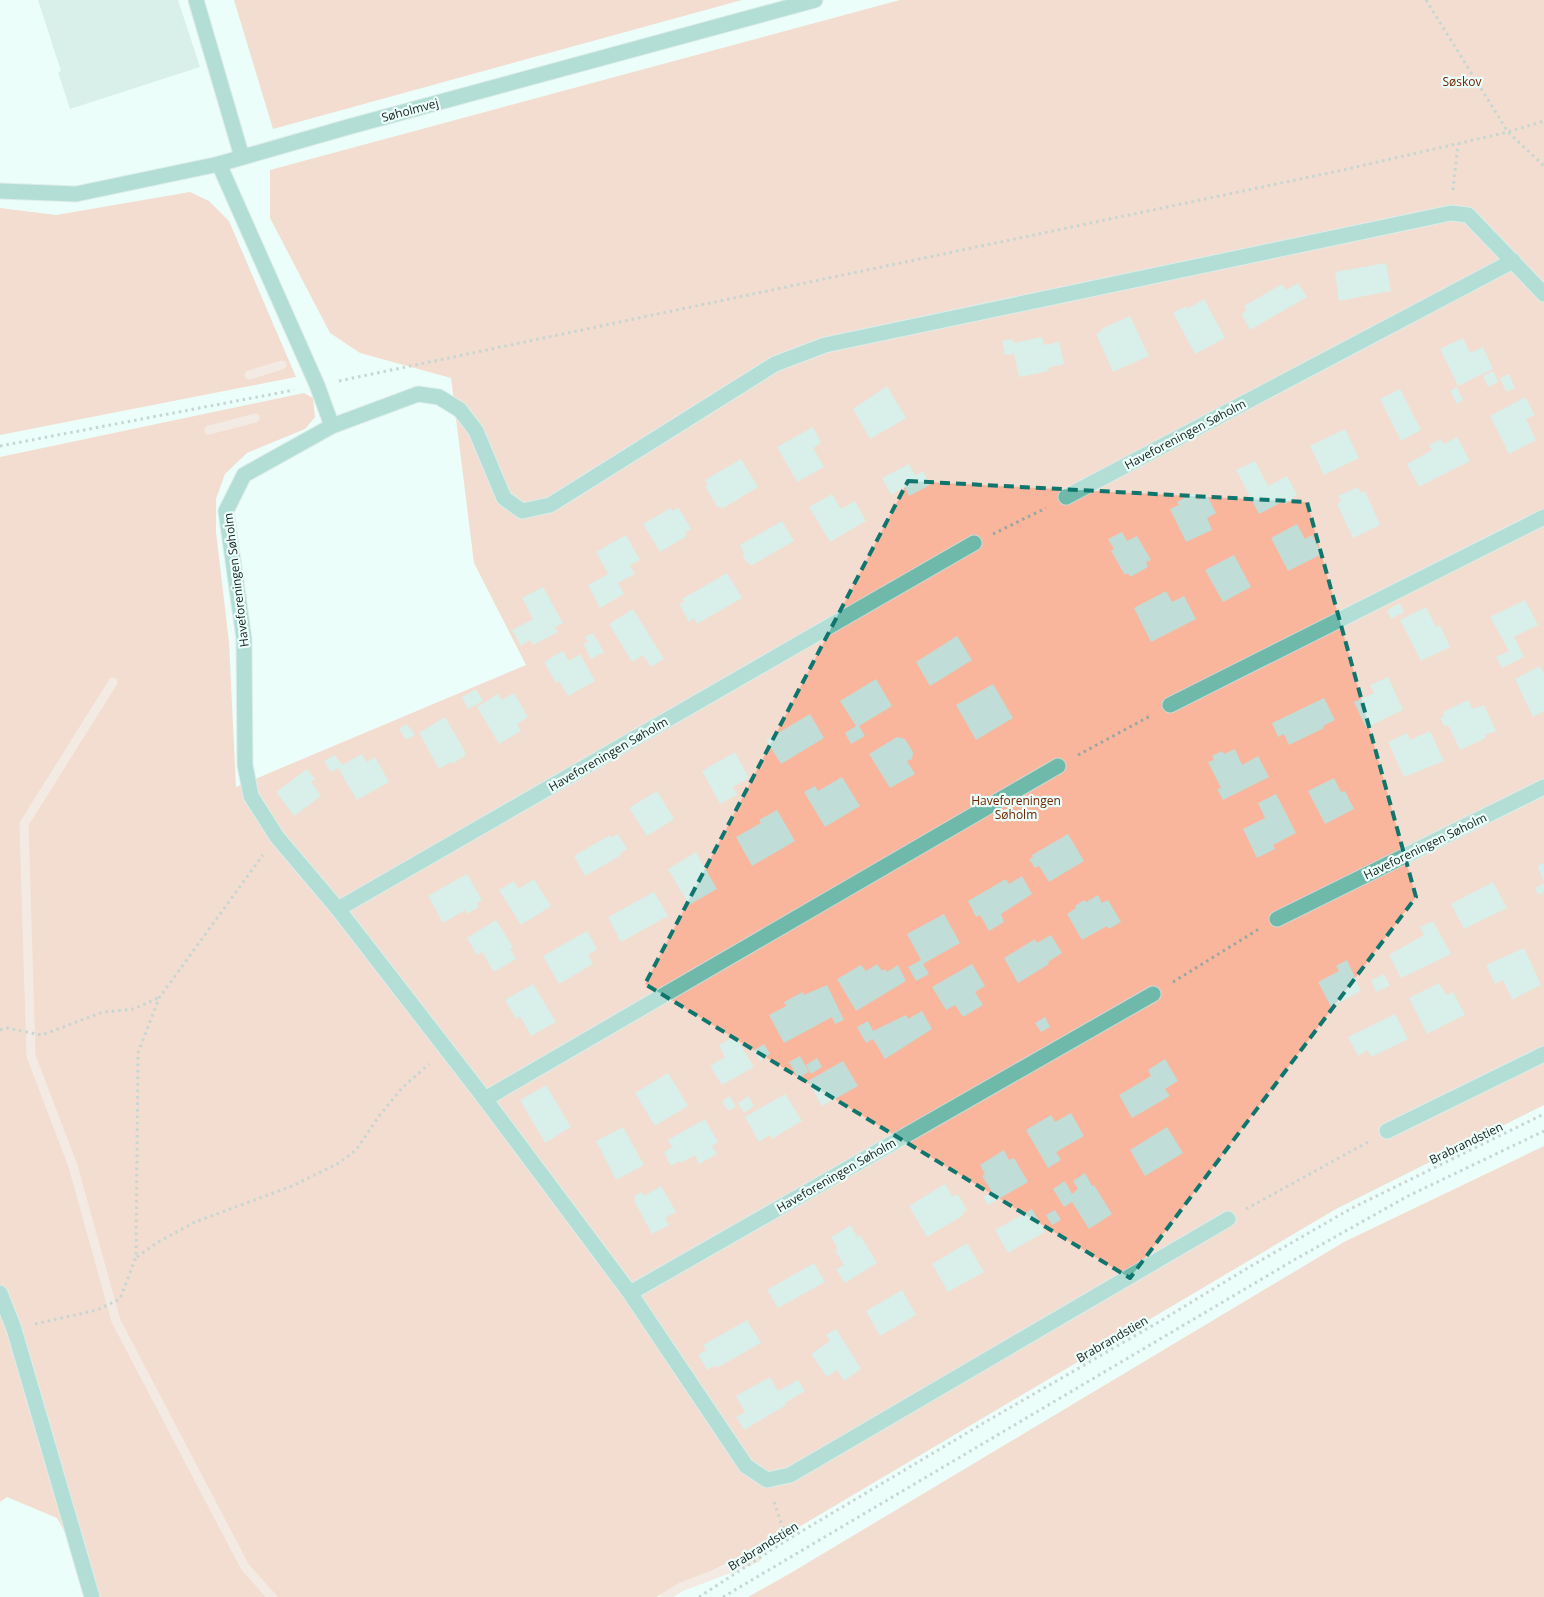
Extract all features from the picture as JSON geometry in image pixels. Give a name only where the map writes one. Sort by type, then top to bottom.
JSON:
[{"type":"street","points":[[196,0],[242,157]]},
{"type":"street","name":"Søholmvej","points":[[0,191],[76,194],[219,164],[815,0]]},
{"type":"street","points":[[219,164],[317,385],[332,426]]},
{"type":"street","points":[[1451,213],[1468,215],[1544,294]]},
{"type":"street","name":"Haveforeningen Søholm","points":[[767,1480],[746,1466],[630,1293],[485,1099],[338,909],[276,837],[251,796],[244,765],[244,639],[226,511],[244,475],[332,426],[418,394],[439,397],[460,410],[476,431],[504,498],[522,511],[550,505],[775,364],[825,345],[1451,213]]},
{"type":"street","name":"Haveforeningen Søholm","points":[[1066,497],[1513,261]]},
{"type":"street","points":[[1170,705],[1544,517]]},
{"type":"street","name":"Haveforeningen Søholm","points":[[338,909],[974,543]]},
{"type":"street","points":[[485,1099],[1058,766]]},
{"type":"street","name":"Haveforeningen Søholm","points":[[1277,919],[1544,787]]},
{"type":"street","name":"Haveforeningen Søholm","points":[[630,1293],[1153,994]]},
{"type":"street","points":[[1387,1131],[1544,1054]]},
{"type":"street","points":[[767,1480],[790,1475],[1228,1219]]},
{"type":"street","points":[[0,1293],[14,1329],[92,1597]]},
{"type":"path","points":[[1426,0],[1508,132],[1544,166]]},
{"type":"path","points":[[0,446],[317,385],[1458,144],[1544,121]]},
{"type":"path","points":[[1451,213],[1458,144]]},
{"type":"path","points":[[974,543],[1066,497]]},
{"type":"path","points":[[1058,766],[1170,705]]},
{"type":"path","points":[[14,1329],[98,1310],[120,1299],[136,1257],[138,1052],[158,998],[276,837]]},
{"type":"path","points":[[1153,994],[1277,919]]},
{"type":"path","points":[[0,1030],[7,1028],[42,1036],[103,1012],[134,1009],[158,998]]},
{"type":"path","points":[[136,1257],[158,1242],[195,1222],[292,1186],[339,1163],[356,1150],[379,1116],[403,1087],[446,1049]]},
{"type":"path","name":"Brabrandstien","points":[[699,1597],[787,1540],[1326,1222],[1544,1114]]},
{"type":"path","points":[[1228,1219],[1387,1131]]},
{"type":"path","points":[[724,1597],[1179,1326],[1294,1260],[1408,1196],[1544,1131]]},
{"type":"path","points":[[767,1480],[787,1540]]},
{"type":"highlighted area","points":[[908,481],[1307,502],[1416,897],[1130,1278],[645,984]]},
{"type":"green space","points":[[234,0],[742,0],[273,129]]},
{"type":"green space","name":"Søskov","points":[[900,0],[1544,0],[1544,1105],[1336,1209],[777,1540],[656,1597],[101,1597],[57,1518],[7,1497],[0,1502],[0,457],[304,393],[313,398],[315,417],[305,429],[247,453],[225,474],[216,499],[216,532],[229,642],[236,787],[526,665],[474,563],[451,378],[360,353],[330,333],[270,218],[270,170]]},
{"type":"green space","points":[[190,192],[209,201],[229,221],[296,377],[0,435],[0,208],[56,215]]},
{"type":"green space","points":[[1544,1146],[1544,1597],[748,1597],[1344,1242]]},
{"type":"building","points":[[38,0],[178,0],[200,67],[70,109],[58,72],[61,71]]},
{"type":"building","points":[[1386,263],[1391,291],[1339,301],[1335,272]]},
{"type":"building","points":[[1298,283],[1307,297],[1250,330],[1241,314],[1246,311],[1244,306],[1282,284],[1286,290]]},
{"type":"building","points":[[1204,299],[1225,338],[1195,354],[1173,313],[1186,306],[1187,309]]},
{"type":"building","points":[[1130,316],[1149,356],[1113,372],[1096,334],[1102,331],[1101,329]]},
{"type":"building","points":[[1042,337],[1044,345],[1059,342],[1064,364],[1048,368],[1049,371],[1019,377],[1014,354],[1005,355],[1002,341],[1013,339],[1014,343]]},
{"type":"building","points":[[1463,338],[1470,353],[1483,347],[1493,369],[1458,386],[1440,349]]},
{"type":"building","points":[[1493,371],[1498,382],[1488,387],[1483,376]]},
{"type":"building","points":[[1509,374],[1515,388],[1506,392],[1500,378]]},
{"type":"building","points":[[887,386],[906,418],[870,439],[853,409]]},
{"type":"building","points":[[1457,387],[1463,400],[1457,404],[1450,391]]},
{"type":"building","points":[[1400,389],[1421,430],[1401,441],[1380,399]]},
{"type":"building","points":[[1525,397],[1535,415],[1526,419],[1536,440],[1509,454],[1490,416]]},
{"type":"building","points":[[813,427],[821,443],[813,448],[824,467],[797,482],[777,447]]},
{"type":"building","points":[[1345,429],[1359,458],[1324,475],[1310,446]]},
{"type":"building","points":[[1457,437],[1470,461],[1419,487],[1407,464],[1432,450],[1429,445],[1441,439],[1444,444]]},
{"type":"building","points":[[741,459],[758,487],[722,509],[720,506],[718,508],[705,486],[708,485],[705,480]]},
{"type":"building","points":[[1255,461],[1268,486],[1287,476],[1297,495],[1293,497],[1294,499],[1285,504],[1284,501],[1259,514],[1236,470]]},
{"type":"building","points":[[909,464],[915,475],[923,471],[930,485],[909,496],[905,487],[891,495],[882,478]]},
{"type":"building","points":[[1358,487],[1361,493],[1365,491],[1380,525],[1353,538],[1337,504],[1341,502],[1338,496]]},
{"type":"building","points":[[1194,493],[1198,500],[1207,495],[1216,513],[1207,518],[1212,530],[1186,542],[1170,509],[1179,505],[1177,502]]},
{"type":"building","points":[[832,494],[841,509],[855,501],[866,521],[830,542],[809,507]]},
{"type":"building","points":[[678,507],[691,529],[685,533],[687,536],[660,552],[643,524],[671,508],[673,511]]},
{"type":"building","points":[[782,521],[794,541],[751,566],[750,563],[748,564],[742,555],[744,554],[740,545]]},
{"type":"building","points":[[1297,524],[1305,539],[1312,535],[1322,554],[1288,571],[1271,538]]},
{"type":"building","points":[[1122,532],[1127,541],[1137,536],[1151,560],[1146,562],[1148,567],[1130,577],[1128,573],[1125,575],[1111,551],[1114,549],[1108,539]]},
{"type":"building","points":[[626,535],[640,560],[630,565],[635,574],[618,583],[624,594],[600,608],[588,585],[608,574],[596,552]]},
{"type":"building","points":[[1234,555],[1251,587],[1223,602],[1205,570]]},
{"type":"building","points":[[727,573],[742,598],[697,624],[694,618],[689,622],[679,604],[684,602],[682,599]]},
{"type":"building","points":[[543,587],[563,623],[555,627],[558,632],[533,645],[530,640],[521,646],[512,630],[533,619],[522,598]]},
{"type":"building","points":[[1166,591],[1172,602],[1184,596],[1196,619],[1151,642],[1134,608]]},
{"type":"building","points":[[1525,600],[1538,625],[1514,637],[1524,657],[1502,668],[1496,657],[1509,651],[1490,617]]},
{"type":"building","points":[[1400,603],[1404,612],[1391,619],[1387,610]]},
{"type":"building","points":[[1426,607],[1436,627],[1440,625],[1450,647],[1421,661],[1400,620]]},
{"type":"building","points":[[633,609],[664,659],[651,667],[643,655],[632,662],[609,624]]},
{"type":"building","points":[[593,633],[604,652],[591,659],[583,644],[588,642],[585,637]]},
{"type":"building","points":[[957,636],[972,660],[930,686],[916,662]]},
{"type":"building","points":[[563,651],[569,661],[580,654],[595,681],[568,696],[559,681],[556,683],[544,662]]},
{"type":"building","points":[[1540,666],[1544,674],[1544,711],[1533,717],[1515,679]]},
{"type":"building","points":[[1388,677],[1403,710],[1366,728],[1354,702],[1374,693],[1370,685]]},
{"type":"building","points":[[876,679],[892,706],[859,726],[865,736],[851,744],[845,733],[856,726],[840,701]]},
{"type":"building","points":[[993,684],[1013,718],[976,740],[956,705]]},
{"type":"building","points":[[476,689],[483,701],[468,709],[462,697]]},
{"type":"building","points":[[514,693],[528,717],[517,724],[521,731],[499,744],[477,707],[498,694],[502,700]]},
{"type":"building","points":[[1324,698],[1335,720],[1323,726],[1324,728],[1289,745],[1284,734],[1278,737],[1272,723]]},
{"type":"building","points":[[1468,700],[1473,709],[1484,705],[1496,731],[1485,735],[1486,738],[1460,750],[1448,725],[1445,727],[1440,718],[1444,716],[1443,712]]},
{"type":"building","points":[[810,714],[824,738],[781,764],[766,740]]},
{"type":"building","points":[[445,717],[466,753],[464,754],[465,756],[452,764],[451,762],[439,769],[419,733]]},
{"type":"building","points":[[407,724],[415,735],[406,740],[399,729]]},
{"type":"building","points":[[1430,731],[1444,761],[1404,777],[1388,742],[1407,733],[1410,740]]},
{"type":"building","points":[[897,737],[905,739],[913,752],[912,759],[907,761],[915,774],[890,788],[869,754]]},
{"type":"building","points":[[1235,749],[1242,765],[1258,756],[1269,777],[1223,800],[1217,789],[1221,788],[1208,762],[1214,760],[1212,756],[1222,751],[1224,754]]},
{"type":"building","points":[[735,752],[749,778],[733,787],[737,795],[720,804],[702,771]]},
{"type":"building","points":[[362,754],[367,762],[375,757],[389,782],[357,800],[338,768],[331,772],[324,761],[335,755],[342,765]]},
{"type":"building","points":[[307,769],[315,779],[311,782],[321,796],[294,816],[276,792]]},
{"type":"building","points":[[842,777],[860,806],[825,827],[804,792],[815,786],[818,791]]},
{"type":"building","points":[[1334,778],[1341,792],[1345,791],[1354,809],[1325,824],[1308,791]]},
{"type":"building","points":[[657,791],[674,819],[647,836],[629,808]]},
{"type":"building","points":[[1276,794],[1296,833],[1273,845],[1275,849],[1257,858],[1243,829],[1265,818],[1258,803]]},
{"type":"building","points":[[777,810],[795,841],[752,866],[736,837],[761,823],[759,820]]},
{"type":"building","points":[[618,834],[627,849],[620,853],[621,855],[585,876],[574,856],[610,835],[611,838]]},
{"type":"building","points":[[1068,834],[1084,861],[1049,882],[1039,866],[1035,868],[1029,859],[1033,857],[1032,855]]},
{"type":"building","points":[[696,852],[717,889],[689,905],[668,869]]},
{"type":"building","points":[[1544,863],[1544,881],[1537,866]]},
{"type":"building","points":[[467,874],[482,900],[477,903],[479,907],[467,914],[465,910],[443,923],[428,896]]},
{"type":"building","points":[[1022,876],[1032,894],[1001,914],[1004,922],[989,931],[980,915],[976,917],[968,901],[1006,879],[1009,884]]},
{"type":"building","points":[[534,879],[551,906],[521,925],[499,890],[514,881],[518,889]]},
{"type":"building","points":[[1493,882],[1507,908],[1464,929],[1451,904]]},
{"type":"building","points":[[1544,883],[1544,892],[1538,895],[1535,888]]},
{"type":"building","points":[[654,892],[668,916],[621,942],[608,917]]},
{"type":"building","points":[[1098,895],[1102,903],[1108,900],[1121,922],[1109,929],[1107,926],[1082,940],[1067,914],[1084,900],[1086,902]]},
{"type":"building","points":[[944,914],[960,943],[923,964],[929,974],[916,981],[908,967],[921,960],[907,934]]},
{"type":"building","points":[[496,920],[513,947],[510,949],[516,959],[494,972],[482,952],[477,955],[467,938]]},
{"type":"building","points":[[1433,921],[1451,954],[1401,978],[1389,955],[1424,935],[1420,927]]},
{"type":"building","points":[[587,931],[597,949],[588,955],[593,964],[559,984],[543,956]]},
{"type":"building","points":[[1051,935],[1062,953],[1048,962],[1049,964],[1018,983],[1004,958],[1035,939],[1037,943]]},
{"type":"building","points":[[1524,948],[1541,985],[1512,1000],[1503,980],[1495,984],[1486,965]]},
{"type":"building","points":[[1347,960],[1361,991],[1331,1007],[1318,982],[1339,971],[1336,966]]},
{"type":"building","points":[[877,964],[882,971],[885,969],[887,972],[898,965],[906,981],[856,1011],[837,979],[861,965],[866,971]]},
{"type":"building","points":[[972,964],[985,986],[975,992],[983,1005],[963,1017],[955,1005],[946,1010],[932,987]]},
{"type":"building","points":[[1384,974],[1390,986],[1376,992],[1371,980]]},
{"type":"building","points":[[1439,983],[1446,995],[1453,992],[1465,1015],[1427,1034],[1409,998]]},
{"type":"building","points":[[533,984],[556,1022],[531,1036],[520,1016],[516,1019],[505,1000]]},
{"type":"building","points":[[827,985],[844,1020],[835,1024],[832,1017],[784,1043],[769,1015],[786,1006],[784,1002],[803,992],[804,995]]},
{"type":"building","points":[[922,1011],[932,1029],[885,1059],[873,1039],[866,1043],[857,1027],[868,1021],[873,1031],[906,1015],[908,1019]]},
{"type":"building","points":[[1395,1014],[1408,1039],[1371,1057],[1368,1050],[1358,1056],[1348,1037]]},
{"type":"building","points":[[1045,1017],[1050,1027],[1041,1032],[1035,1023]]},
{"type":"building","points":[[735,1036],[754,1067],[722,1085],[710,1066],[725,1057],[719,1045]]},
{"type":"building","points":[[764,1044],[770,1054],[760,1061],[754,1050]]},
{"type":"building","points":[[800,1056],[809,1072],[798,1078],[789,1062]]},
{"type":"building","points":[[817,1058],[822,1067],[811,1074],[806,1065]]},
{"type":"building","points":[[1165,1059],[1178,1081],[1165,1089],[1170,1096],[1132,1118],[1119,1095],[1151,1076],[1148,1070]]},
{"type":"building","points":[[843,1061],[858,1086],[822,1106],[808,1081]]},
{"type":"building","points":[[668,1073],[688,1106],[655,1126],[635,1093]]},
{"type":"building","points":[[546,1085],[571,1127],[545,1143],[520,1100]]},
{"type":"building","points":[[785,1094],[802,1121],[772,1139],[770,1135],[759,1142],[745,1117]]},
{"type":"building","points":[[730,1096],[736,1107],[728,1111],[722,1101]]},
{"type":"building","points":[[748,1096],[754,1106],[744,1113],[738,1103]]},
{"type":"building","points":[[1071,1113],[1084,1136],[1056,1152],[1061,1160],[1048,1168],[1026,1130],[1051,1115],[1055,1122]]},
{"type":"building","points":[[705,1119],[718,1142],[712,1146],[717,1154],[699,1164],[695,1155],[671,1166],[664,1152],[672,1147],[668,1140]]},
{"type":"building","points":[[623,1127],[644,1165],[616,1180],[596,1141]]},
{"type":"building","points":[[1167,1127],[1183,1153],[1145,1176],[1130,1150]]},
{"type":"building","points":[[1004,1150],[1009,1160],[1014,1158],[1028,1182],[988,1205],[983,1197],[992,1192],[982,1176],[985,1174],[980,1165]]},
{"type":"building","points":[[1085,1173],[1112,1214],[1089,1229],[1072,1202],[1064,1207],[1053,1189],[1065,1181],[1072,1194],[1078,1189],[1073,1181]]},
{"type":"building","points":[[945,1184],[953,1197],[958,1194],[967,1210],[962,1213],[964,1215],[927,1237],[909,1206]]},
{"type":"building","points":[[661,1186],[676,1212],[665,1218],[669,1225],[652,1234],[634,1201],[636,1200],[634,1196],[642,1192],[644,1196]]},
{"type":"building","points":[[1032,1209],[1045,1232],[1008,1253],[995,1230]]},
{"type":"building","points":[[1055,1210],[1061,1220],[1052,1225],[1046,1215]]},
{"type":"building","points":[[851,1225],[857,1237],[860,1235],[877,1263],[845,1283],[836,1269],[844,1265],[835,1250],[838,1249],[831,1237]]},
{"type":"building","points":[[967,1243],[984,1272],[948,1292],[932,1264]]},
{"type":"building","points":[[814,1263],[825,1282],[778,1308],[767,1290]]},
{"type":"building","points":[[902,1290],[916,1315],[880,1336],[866,1311]]},
{"type":"building","points":[[747,1320],[761,1343],[717,1368],[716,1365],[707,1370],[698,1355],[706,1350],[703,1345]]},
{"type":"building","points":[[836,1329],[861,1369],[844,1381],[837,1370],[827,1377],[811,1354],[830,1341],[826,1335]]},
{"type":"building","points":[[770,1377],[778,1391],[798,1380],[805,1391],[785,1403],[786,1405],[744,1430],[736,1417],[745,1412],[736,1396]]},
{"type":"waterway","points":[[249,375],[282,365]]},
{"type":"waterway","points":[[209,430],[255,418]]},
{"type":"waterway","points":[[113,682],[24,824],[31,1056],[73,1166],[116,1321],[245,1567],[272,1597]]},
{"type":"waterway","points":[[665,1597],[681,1587],[757,1558]]}]
